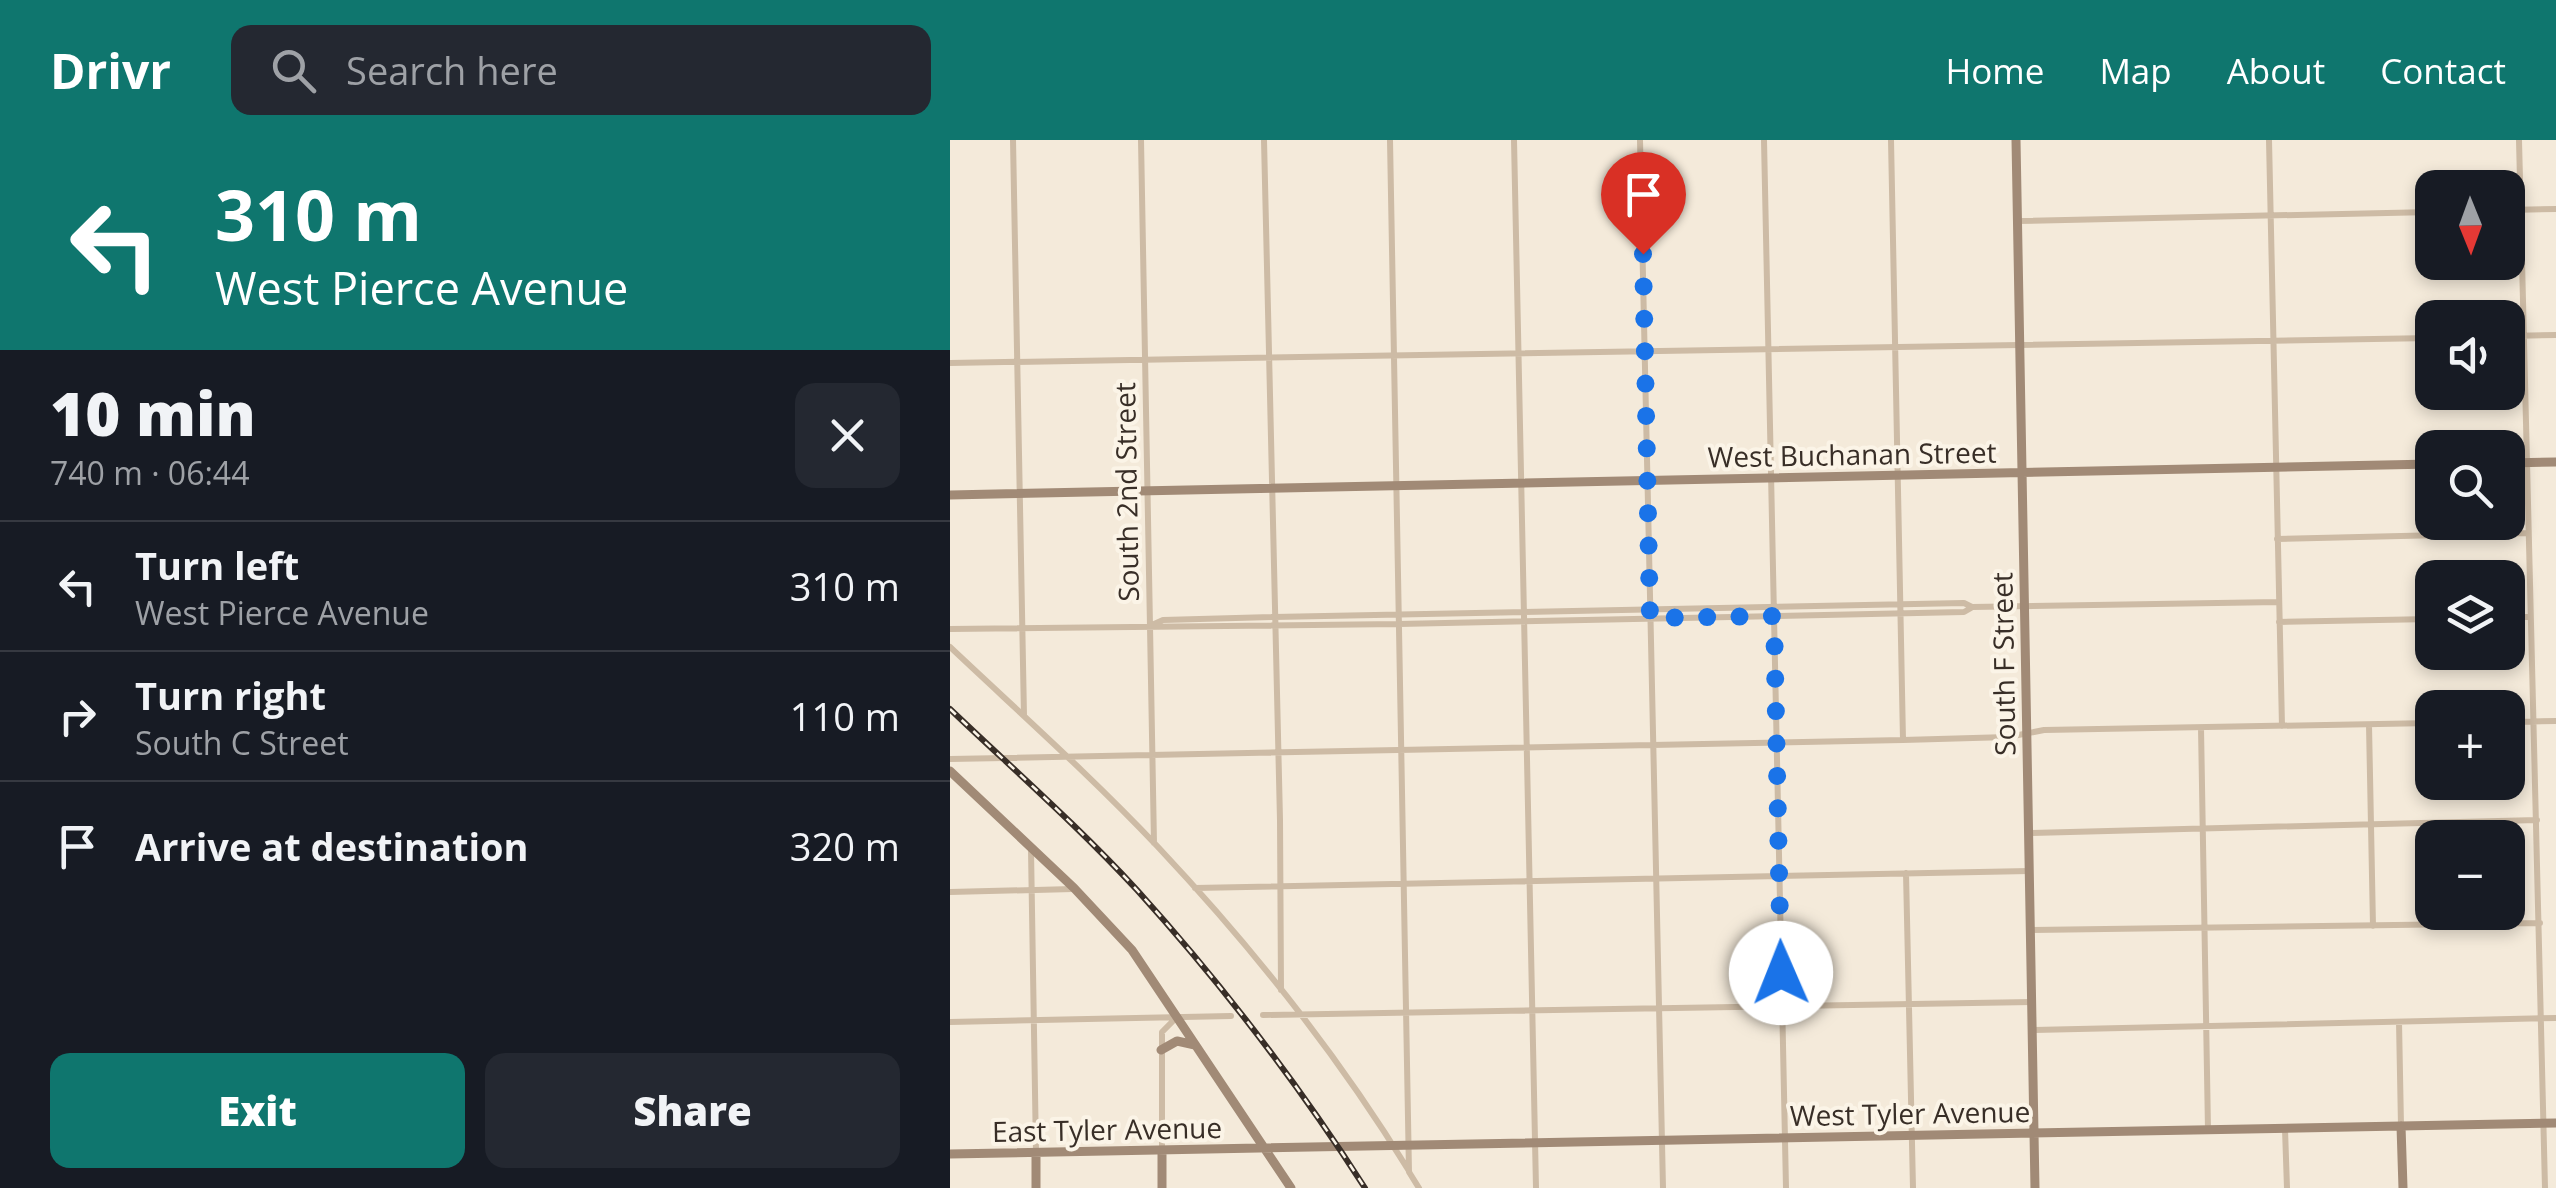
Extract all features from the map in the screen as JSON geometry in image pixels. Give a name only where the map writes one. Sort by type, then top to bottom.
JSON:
[{"type":"street","points":[[1013,140],[1024,717]]},
{"type":"street","name":"South 2nd Street","points":[[1141,140],[1154,843]]},
{"type":"street","points":[[1264,140],[1281,990]]},
{"type":"street","points":[[1390,140],[1409,1172]]},
{"type":"street","points":[[1514,140],[1536,1188]]},
{"type":"street","points":[[1640,140],[1663,1188]]},
{"type":"street","points":[[1764,140],[1786,1188]]},
{"type":"street","points":[[1891,140],[1903,740]]},
{"type":"street","name":"South F Street","points":[[2016,140],[2035,1188]]},
{"type":"street","points":[[2269,140],[2282,726]]},
{"type":"street","points":[[2519,140],[2519,170]]},
{"type":"street","points":[[2525,210],[2556,210]]},
{"type":"street","points":[[2016,221],[2415,212]]},
{"type":"street","points":[[2525,336],[2556,335]]},
{"type":"street","points":[[950,363],[1896,344],[2020,346],[2415,338]]},
{"type":"street","points":[[2525,410],[2544,1188]]},
{"type":"street","points":[[2526,463],[2556,462]]},
{"type":"street","name":"West Buchanan Street","points":[[950,494],[2415,464]]},
{"type":"street","points":[[2278,538],[2526,534]]},
{"type":"street","points":[[1274,622],[1399,615],[2278,602]]},
{"type":"street","points":[[950,629],[1152,625],[1162,620],[1399,624],[1523,616]]},
{"type":"street","points":[[2525,617],[2529,617]]},
{"type":"street","points":[[2279,622],[2415,619]]},
{"type":"street","points":[[950,647],[1067,757],[1195,888],[1301,1014],[1419,1188]]},
{"type":"street","points":[[2525,722],[2556,721]]},
{"type":"street","points":[[950,759],[1903,740],[2026,736],[2044,730],[2415,724]]},
{"type":"street","points":[[2369,725],[2373,926]]},
{"type":"street","points":[[2200,728],[2208,1130]]},
{"type":"street","points":[[950,770],[1074,888],[1132,950],[1288,1185]]},
{"type":"street","points":[[2028,833],[2537,820]]},
{"type":"street","points":[[1031,847],[1036,1188]]},
{"type":"street","points":[[1195,888],[2029,871]]},
{"type":"street","points":[[1906,873],[1913,1188]]},
{"type":"street","points":[[950,892],[1074,888]]},
{"type":"street","points":[[2031,930],[2540,923]]},
{"type":"street","points":[[1263,1015],[2033,1002]]},
{"type":"street","points":[[950,1022],[1230,1016]]},
{"type":"street","points":[[1162,1188],[1162,1032],[1177,1018]]},
{"type":"street","points":[[2034,1030],[2556,1018]]},
{"type":"street","points":[[2399,1022],[2403,1188]]},
{"type":"street","points":[[1161,1050],[1177,1042],[1196,1046]]},
{"type":"street","name":"West Tyler Avenue","points":[[1264,1148],[2556,1123]]},
{"type":"street","points":[[2285,1128],[2287,1188]]},
{"type":"street","name":"East Tyler Avenue","points":[[950,1154],[1264,1148]]},
{"type":"railway","points":[[950,709],[1092,843],[1168,925],[1285,1072],[1365,1188]]},
{"type":"route","points":[[1643,254],[1650,618],[1774,616],[1781,973]]}]
